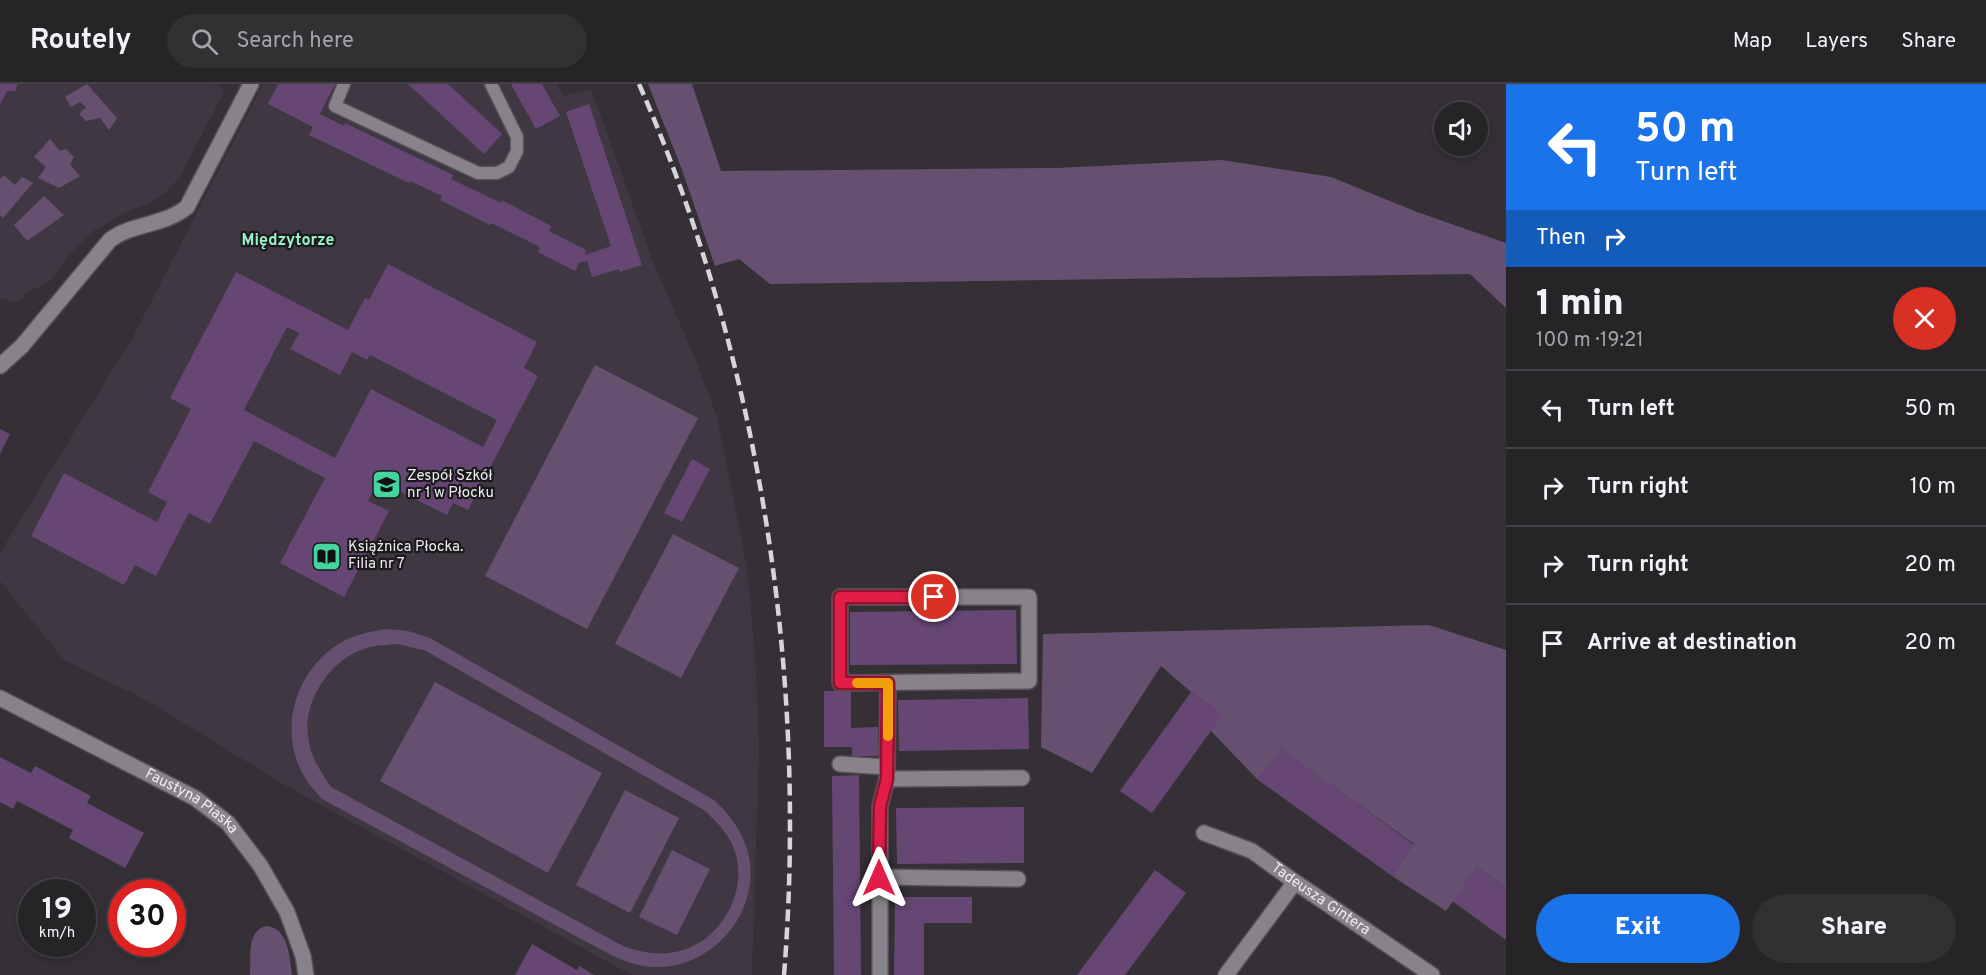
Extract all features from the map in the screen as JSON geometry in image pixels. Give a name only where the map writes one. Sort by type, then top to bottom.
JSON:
[{"type":"street","points":[[0,366],[22,346],[110,240],[126,231],[174,217],[186,207],[251,84]]},
{"type":"street","points":[[840,597],[1029,597],[1029,681],[888,683],[840,683],[840,597]]},
{"type":"street","points":[[879,975],[880,806],[887,773],[888,683]]},
{"type":"street","name":"Faustyna Piaska","points":[[0,698],[195,798],[228,823],[260,865],[286,912],[299,944],[306,975]]},
{"type":"street","points":[[840,764],[887,773],[1022,778]]},
{"type":"street","name":"Tadeusza Gintera","points":[[1204,833],[1252,851],[1432,975]]},
{"type":"street","points":[[879,878],[1018,879]]},
{"type":"street","points":[[1226,975],[1294,882]]},
{"type":"lane","points":[[344,84],[335,106],[478,173],[497,173],[509,166],[517,151],[518,137],[491,84]]},
{"type":"shaded area","points":[[0,84],[214,84],[225,90],[180,177],[165,193],[92,232],[70,254],[48,283],[29,291],[18,303],[0,298]]},
{"type":"shaded area","points":[[87,84],[117,118],[109,130],[100,118],[86,121],[79,114],[86,107],[80,102],[71,107],[65,97]]},
{"type":"shaded area","name":"Zespół Szkół nr 1 w Płocku","points":[[263,84],[557,84],[564,96],[591,89],[654,264],[717,416],[748,574],[756,672],[759,749],[752,975],[632,975],[288,787],[144,699],[64,660],[0,581],[0,553],[134,335]]},
{"type":"shaded area","points":[[648,84],[692,84],[721,171],[1057,168],[1222,160],[1331,177],[1417,212],[1506,243],[1506,308],[1470,274],[770,284],[739,259],[715,266],[681,167]]},
{"type":"shaded area","points":[[50,139],[60,151],[66,149],[74,157],[70,164],[80,176],[59,188],[38,178],[46,167],[34,157]]},
{"type":"shaded area","points":[[4,175],[15,185],[22,177],[33,183],[3,218],[0,215],[0,179]]},
{"type":"shaded area","points":[[44,196],[64,215],[27,241],[14,225]]},
{"type":"shaded area","points":[[595,365],[698,418],[587,629],[485,576]]},
{"type":"shaded area","points":[[673,534],[739,568],[681,678],[615,644]]},
{"type":"shaded area","points":[[1429,625],[1506,650],[1506,888],[1477,867],[1446,911],[1392,876],[1414,844],[1281,749],[1258,780],[1211,731],[1222,714],[1191,692],[1161,666],[1092,773],[1041,747],[1043,634]]},
{"type":"shaded area","points":[[386,629],[408,631],[430,638],[714,800],[736,826],[744,840],[749,857],[750,878],[747,898],[739,917],[727,934],[713,948],[695,959],[676,965],[655,967],[632,963],[611,955],[322,799],[302,772],[293,744],[293,710],[298,694],[315,664],[328,652],[353,637]],"holes":[[[398,644],[426,651],[704,810],[720,826],[730,841],[738,864],[738,881],[734,899],[716,929],[702,941],[687,949],[669,953],[646,952],[623,946],[331,787],[313,757],[308,736],[310,707],[323,681],[344,659],[370,647]]]},
{"type":"shaded area","points":[[435,682],[602,773],[548,873],[380,781]]},
{"type":"shaded area","points":[[625,790],[679,818],[630,913],[576,885]]},
{"type":"shaded area","points":[[672,850],[710,869],[677,935],[639,917]]},
{"type":"shaded area","points":[[266,926],[279,932],[287,944],[292,975],[250,975],[252,939],[260,929]]},
{"type":"building","points":[[0,84],[18,84],[15,91],[7,91],[0,105]]},
{"type":"building","points":[[278,84],[335,84],[320,114],[344,126],[345,123],[453,175],[451,179],[501,203],[502,200],[551,226],[549,231],[586,250],[585,255],[611,246],[566,112],[589,104],[642,265],[592,277],[587,261],[579,263],[575,271],[538,252],[540,247],[440,200],[442,196],[410,181],[409,183],[309,135],[313,127],[268,104]]},
{"type":"building","points":[[408,84],[448,84],[502,134],[484,154]]},
{"type":"building","points":[[511,84],[542,84],[560,116],[536,129]]},
{"type":"building","points":[[388,264],[537,342],[524,368],[538,376],[468,510],[453,503],[447,515],[379,481],[368,501],[389,511],[344,597],[280,563],[325,478],[254,441],[210,524],[189,513],[156,576],[135,565],[124,585],[31,536],[64,473],[157,522],[167,502],[148,492],[191,409],[170,398],[236,272],[348,330],[365,298],[369,300]],"holes":[[[287,327],[299,333],[290,349],[340,375],[352,352],[367,360],[370,355],[497,420],[483,447],[371,389],[335,458],[244,410]]]},
{"type":"building","points":[[0,429],[10,434],[0,454]]},
{"type":"building","points":[[692,459],[710,469],[682,522],[664,513]]},
{"type":"building","points":[[1016,610],[1017,664],[850,665],[850,612]]},
{"type":"building","points":[[824,691],[851,691],[851,728],[878,727],[878,756],[852,756],[852,747],[824,747]]},
{"type":"building","points":[[1191,692],[1223,714],[1152,813],[1120,791]]},
{"type":"building","points":[[1028,698],[1029,749],[899,751],[898,700]]},
{"type":"building","points":[[1281,748],[1414,845],[1392,876],[1258,780]]},
{"type":"building","points":[[0,757],[31,773],[35,766],[91,796],[87,803],[144,833],[125,868],[69,838],[73,830],[17,801],[13,809],[0,802]]},
{"type":"building","points":[[859,775],[861,975],[834,975],[832,776]]},
{"type":"building","points":[[1024,807],[1024,863],[897,864],[896,808]]},
{"type":"building","points":[[1477,867],[1506,888],[1506,940],[1452,901]]},
{"type":"building","points":[[1155,870],[1186,893],[1125,975],[1077,975]]},
{"type":"building","points":[[895,897],[972,897],[972,923],[924,923],[924,975],[894,975]]},
{"type":"building","points":[[532,944],[577,970],[579,966],[594,975],[515,975]]},
{"type":"railway","points":[[639,84],[681,189],[716,297],[744,408],[766,520],[781,634],[788,748],[790,862],[784,975]]},
{"type":"slow traffic","points":[[857,683],[888,683],[888,736]]},
{"type":"place","name":"Zespół Szkół nr 1 w Płocku","points":[[386,485]]},
{"type":"place","name":"Książnica Płocka. Filia nr 7","points":[[327,556]]},
{"type":"district","name":"Międzytorze","points":[[288,241]]},
{"type":"route","points":[[879,878],[880,806],[887,779],[888,683],[840,683],[840,597],[934,597]]}]
